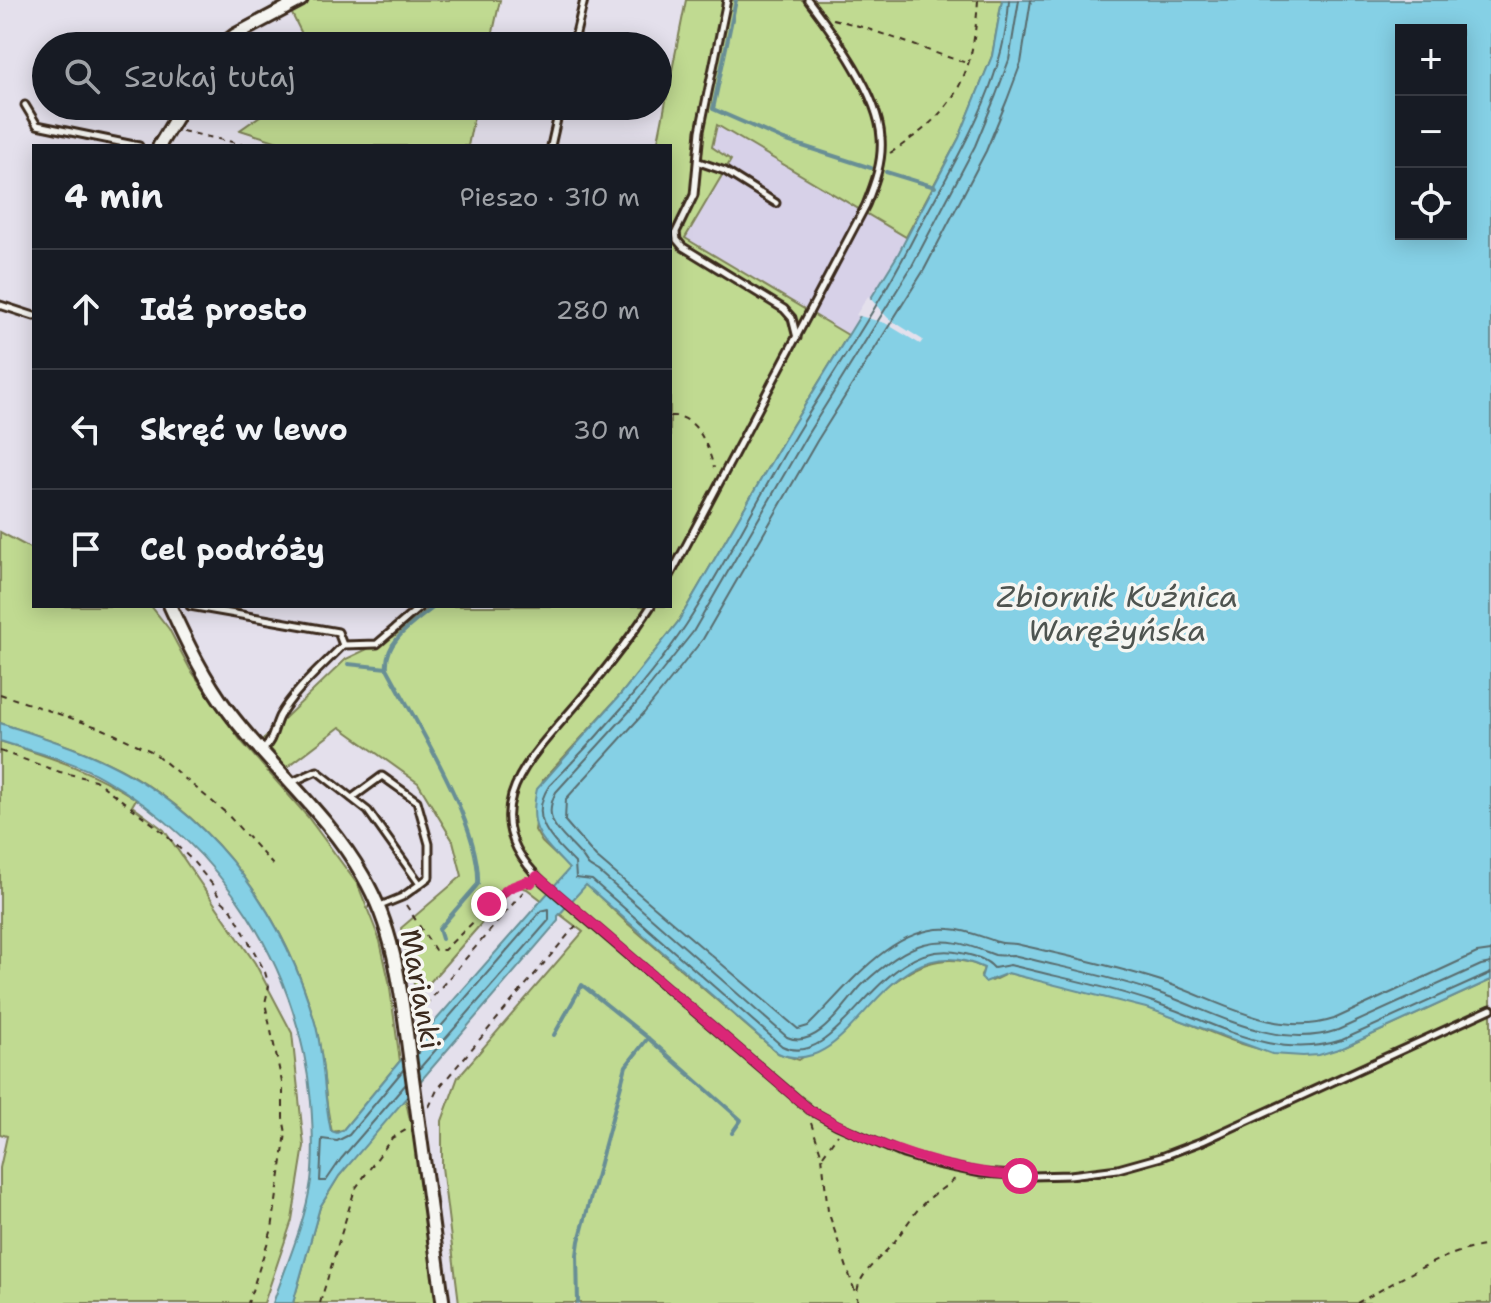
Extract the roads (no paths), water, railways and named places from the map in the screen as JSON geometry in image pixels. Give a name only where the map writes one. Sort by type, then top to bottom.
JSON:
[{"type":"street","points":[[241,32],[301,0]]},
{"type":"street","points":[[160,144],[175,120]]},
{"type":"street","name":"Marianki","points":[[171,608],[212,689],[350,855],[379,907],[396,963],[443,1303]]},
{"type":"lane","points":[[576,32],[584,0]]},
{"type":"lane","points":[[727,0],[700,131],[694,195],[678,227],[677,240],[683,247],[784,309],[792,318],[797,339]]},
{"type":"lane","points":[[672,572],[866,205],[881,157],[877,116],[836,35],[808,0]]},
{"type":"lane","points":[[25,105],[32,117]]},
{"type":"lane","points":[[34,120],[37,125],[129,144]]},
{"type":"lane","points":[[551,144],[557,120]]},
{"type":"lane","points":[[699,162],[725,171],[776,203]]},
{"type":"lane","points":[[0,305],[32,315]]},
{"type":"lane","points":[[201,608],[338,632],[343,645]]},
{"type":"lane","points":[[262,752],[270,744],[280,717],[343,645],[377,644],[419,608]]},
{"type":"lane","points":[[650,608],[621,649],[516,780],[510,804],[511,829],[520,853],[537,876],[810,1110],[844,1128],[903,1154],[967,1170],[1020,1176],[1105,1171],[1161,1157],[1255,1118],[1491,1009]]},
{"type":"lane","points":[[289,784],[317,771],[368,811],[420,884]]},
{"type":"lane","points":[[352,798],[382,776],[417,801],[429,844],[429,877],[402,897],[379,907]]},
{"type":"water","name":"Zbiornik Kuźnica Warężyńska","points":[[1002,0],[1491,0],[1491,980],[1345,1047],[1303,1056],[1272,1054],[1150,1009],[1008,973],[985,982],[981,978],[984,968],[949,959],[919,965],[894,982],[828,1047],[804,1057],[778,1053],[586,885],[339,1176],[320,1207],[293,1303],[273,1303],[304,1212],[311,1181],[313,1142],[311,1102],[303,1052],[290,1004],[271,958],[247,914],[218,875],[184,838],[146,806],[103,778],[66,761],[0,741],[0,723],[79,751],[125,772],[160,794],[220,847],[245,878],[287,947],[315,1023],[331,1131],[337,1133],[343,1130],[569,869],[545,842],[536,826],[534,804],[537,789],[621,694],[678,622],[792,426],[897,256],[959,138],[992,56]]},
{"type":"waterway","points":[[736,0],[713,109],[784,140],[871,168]]},
{"type":"waterway","points":[[886,172],[935,187]]},
{"type":"waterway","points":[[432,608],[396,640],[387,658],[387,668],[458,804],[476,860],[478,884],[439,929],[442,939]]},
{"type":"waterway","points":[[348,664],[387,668]]},
{"type":"waterway","points":[[554,1035],[582,985],[648,1038],[626,1066],[579,1241],[578,1303]]},
{"type":"waterway","points":[[648,1038],[741,1120],[732,1133]]}]
